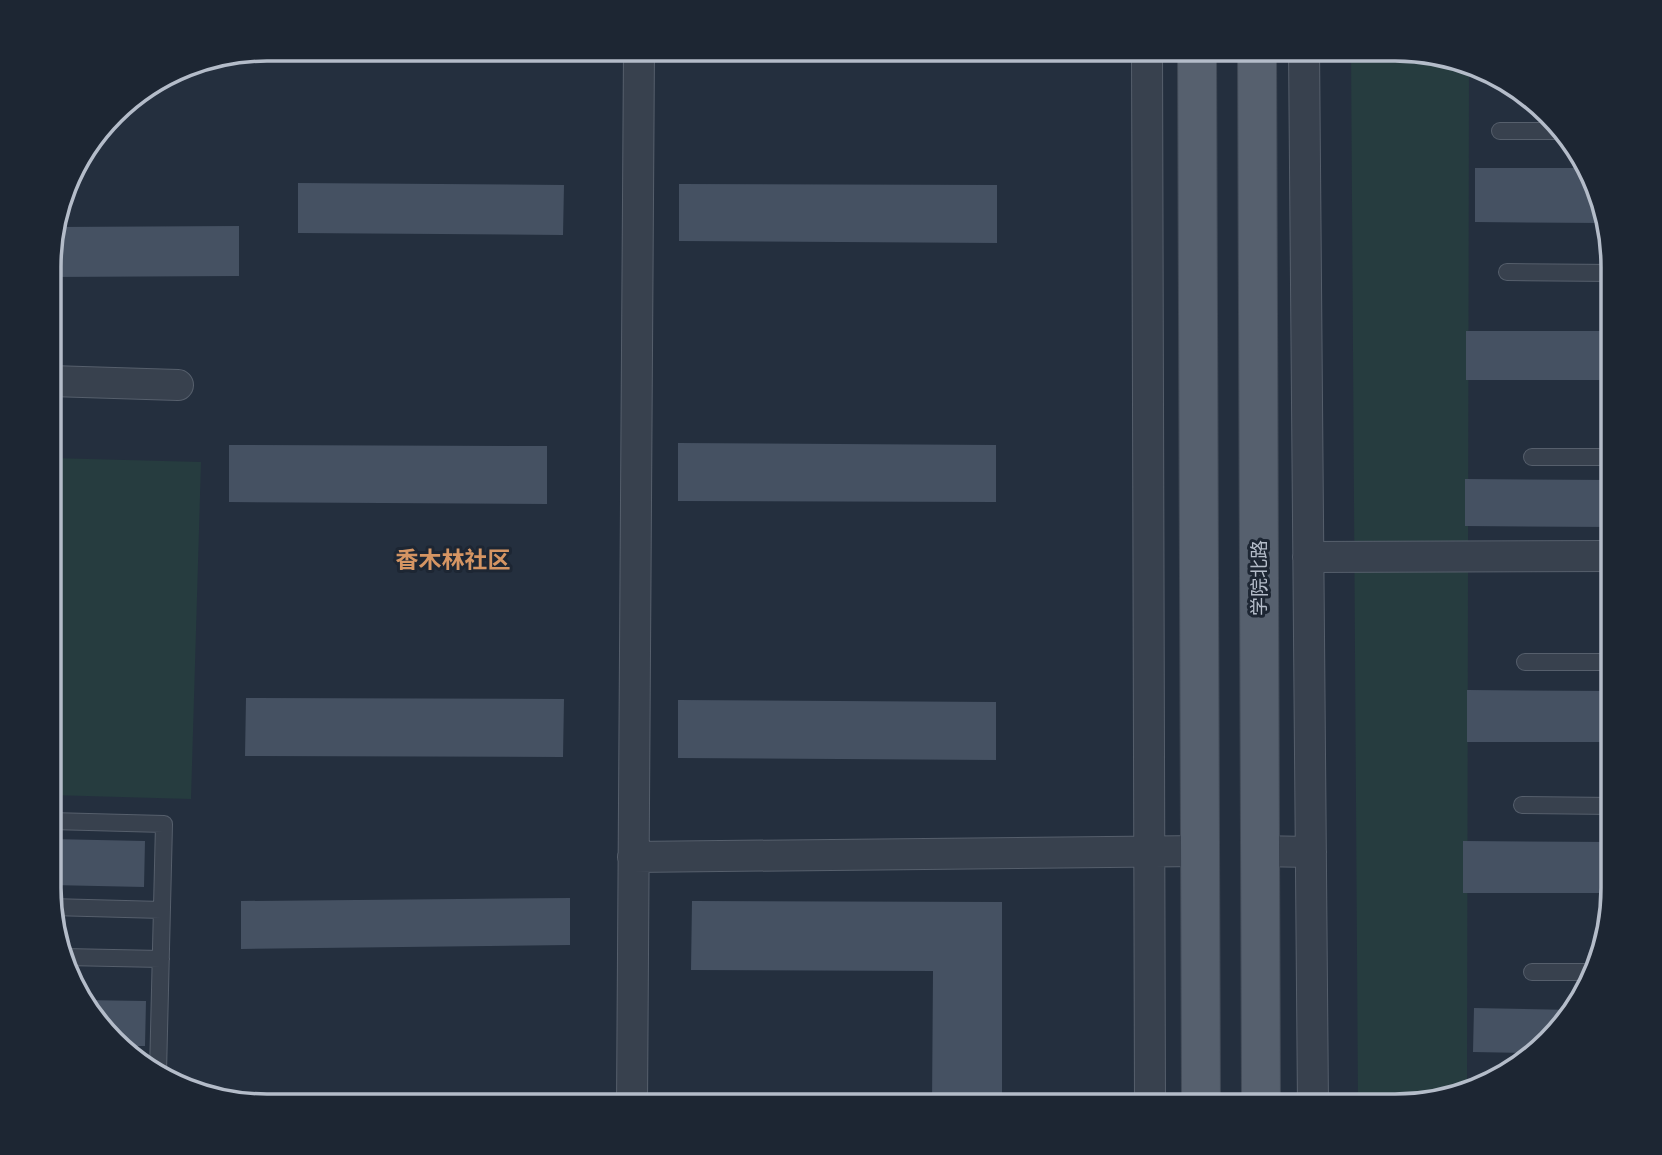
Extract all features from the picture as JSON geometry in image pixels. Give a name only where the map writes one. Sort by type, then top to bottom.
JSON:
[{"type":"main road","points":[[1197,62],[1201,1094]]},
{"type":"main road","name":"学院北路","points":[[1257,62],[1261,1094]]},
{"type":"main road","points":[[1200,851],[1260,851]]},
{"type":"street","points":[[632,1093],[639,61]]},
{"type":"street","points":[[1147,62],[1150,1094]]},
{"type":"street","points":[[1304,62],[1313,1094]]},
{"type":"street","points":[[61,381],[178,385]]},
{"type":"street","points":[[1308,557],[1600,556]]},
{"type":"street","points":[[633,857],[1200,851]]},
{"type":"street","points":[[1260,851],[1311,852]]},
{"type":"lane","points":[[1500,131],[1549,131]]},
{"type":"lane","points":[[1507,272],[1600,273]]},
{"type":"lane","points":[[1532,457],[1600,457]]},
{"type":"lane","points":[[1525,662],[1600,662]]},
{"type":"lane","points":[[1522,806],[1600,806]]},
{"type":"lane","points":[[62,821],[164,824],[158,1062]]},
{"type":"lane","points":[[63,907],[162,910]]},
{"type":"lane","points":[[73,957],[160,959]]},
{"type":"lane","points":[[1532,971],[1582,972]]},
{"type":"green space","points":[[1351,62],[1408,62],[1435,65],[1469,75],[1467,1080],[1421,1092],[1358,1094]]},
{"type":"green space","points":[[61,458],[201,462],[191,799],[62,795]]},
{"type":"building","points":[[1475,168],[1575,168],[1596,223],[1475,222]]},
{"type":"building","points":[[298,183],[564,185],[563,235],[298,233]]},
{"type":"building","points":[[679,184],[997,185],[997,243],[679,241]]},
{"type":"building","points":[[239,226],[239,276],[61,277],[66,227]]},
{"type":"building","points":[[1466,331],[1600,331],[1600,380],[1466,380]]},
{"type":"building","points":[[678,443],[996,445],[996,502],[678,501]]},
{"type":"building","points":[[229,445],[547,446],[547,504],[229,502]]},
{"type":"building","points":[[1465,479],[1600,480],[1600,527],[1465,526]]},
{"type":"building","points":[[1467,690],[1600,691],[1600,742],[1467,742]]},
{"type":"building","points":[[246,698],[564,699],[563,757],[245,756]]},
{"type":"building","points":[[678,700],[996,702],[996,760],[678,758]]},
{"type":"building","points":[[62,839],[145,841],[144,887],[62,885]]},
{"type":"building","points":[[1463,841],[1600,842],[1600,893],[1463,893]]},
{"type":"building","points":[[570,898],[570,945],[241,949],[241,901]]},
{"type":"building","points":[[692,901],[1002,902],[1002,1094],[932,1094],[933,971],[691,970]]},
{"type":"building","points":[[96,1000],[146,1001],[145,1046],[132,1043],[112,1023]]},
{"type":"building","points":[[1474,1008],[1560,1010],[1550,1023],[1517,1053],[1473,1052]]},
{"type":"district","name":"香木林社区","points":[[453,559]]}]
